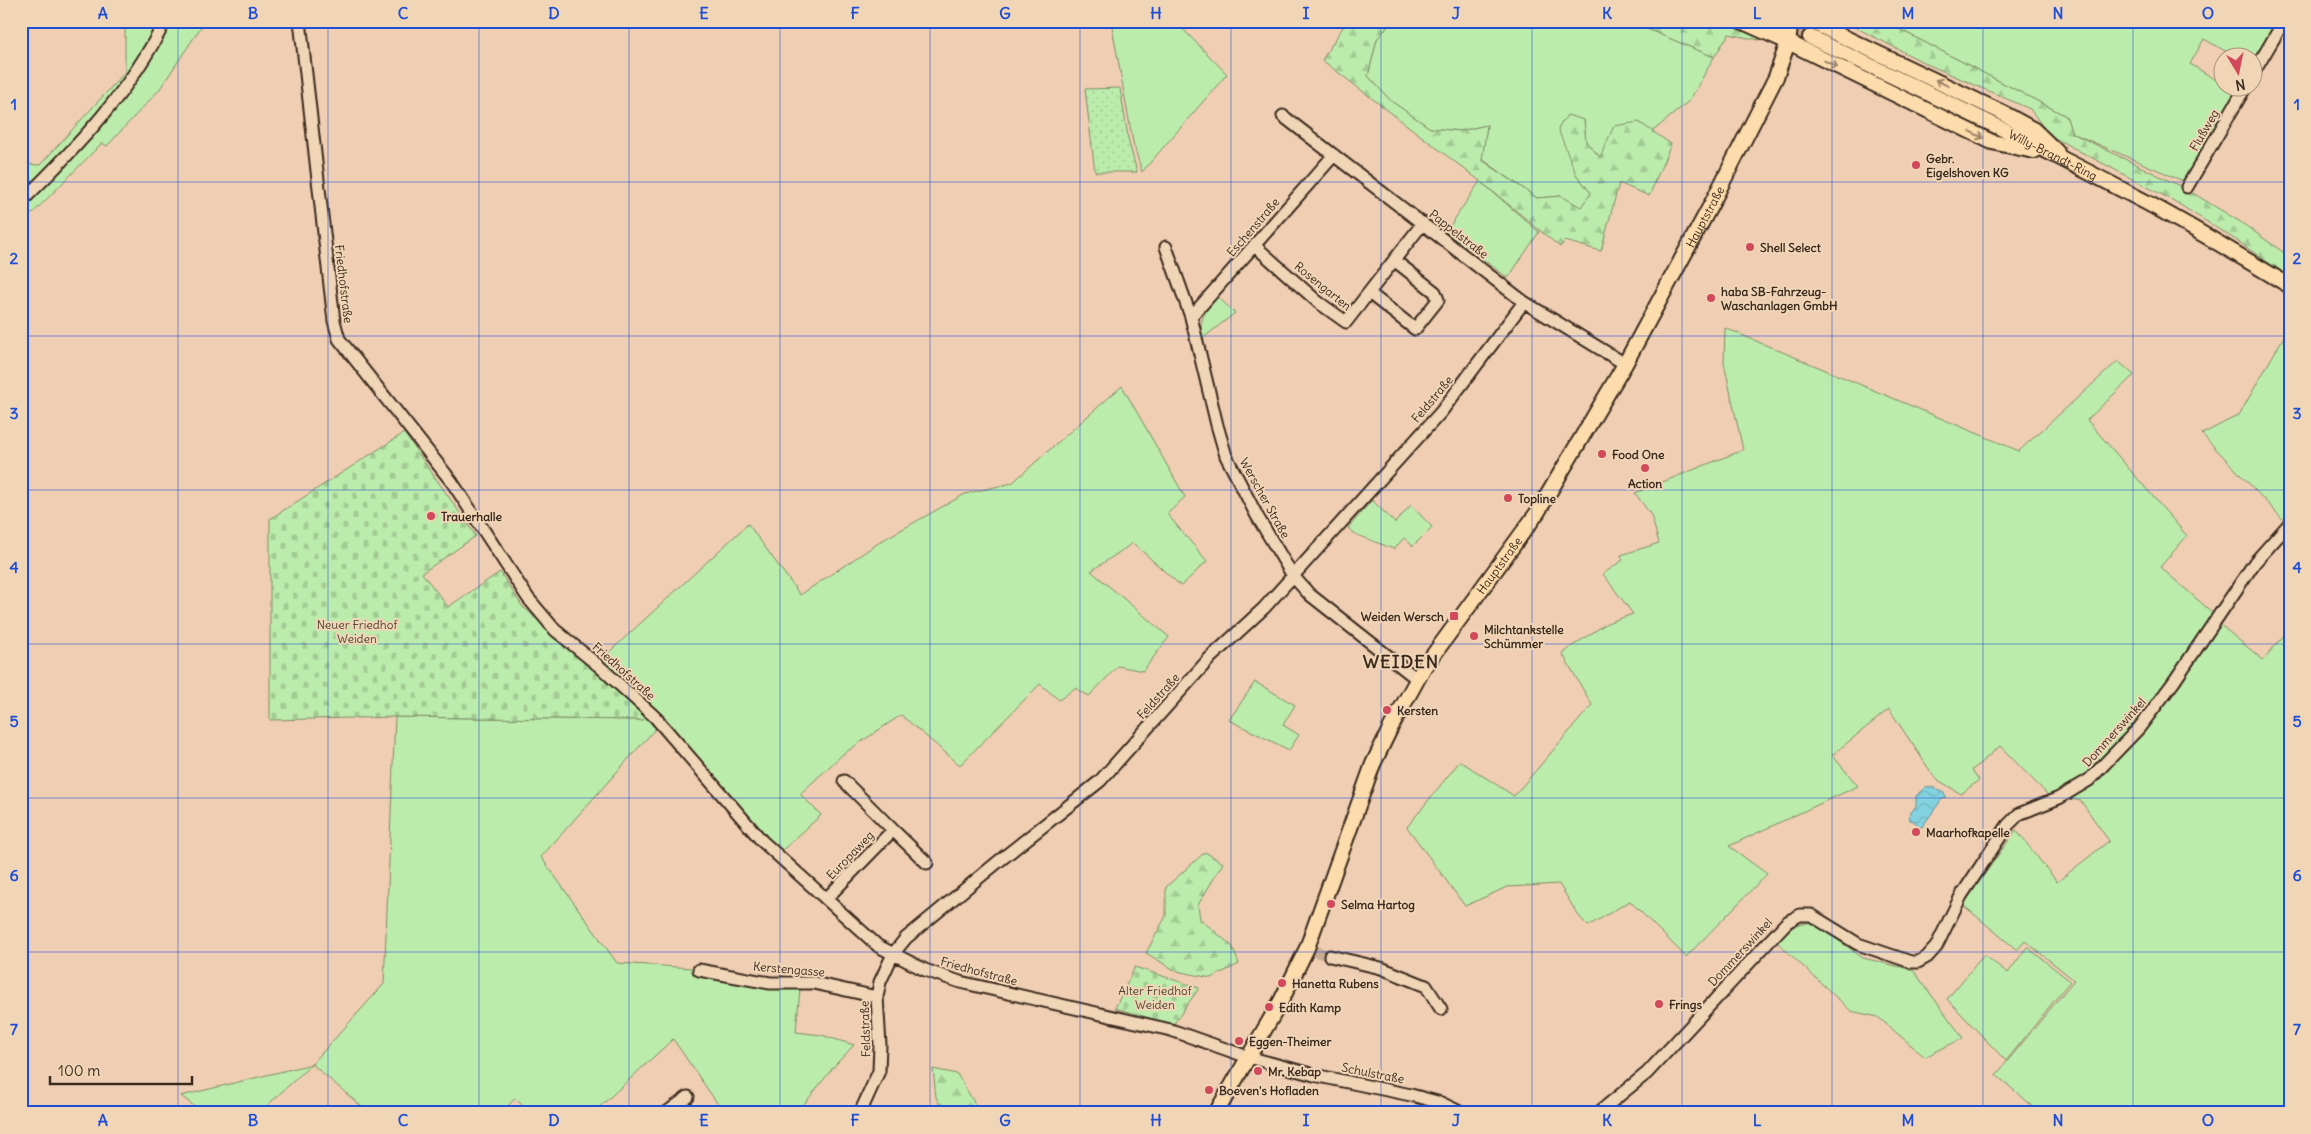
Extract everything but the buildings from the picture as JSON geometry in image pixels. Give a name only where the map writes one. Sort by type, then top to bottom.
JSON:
[{"type":"main road","points":[[1741,21],[1992,142],[2059,157]]},
{"type":"main road","name":"Hauptstraße","points":[[1216,1113],[1311,950],[1373,764],[1417,679],[1452,627],[1537,513],[1625,364],[1776,77],[1788,42],[1791,21]]},
{"type":"main road","points":[[1810,21],[1975,99],[2034,130],[2059,157]]},
{"type":"main road","name":"Willy-Brandt-Ring","points":[[1810,37],[2059,157],[2202,233],[2290,286]]},
{"type":"street","points":[[21,202],[106,113],[154,44],[165,21]]},
{"type":"street","name":"Friedhofstraße","points":[[300,21],[334,321],[339,339],[452,482],[528,598],[555,630],[599,666],[655,718],[762,841],[878,946],[938,976],[1171,1030],[1248,1057]]},
{"type":"street","points":[[2264,55],[2284,21]]},
{"type":"street","name":"Flußweg","points":[[2187,187],[2239,98]]},
{"type":"street","name":"Pappelstraße","points":[[1283,116],[1524,302],[1625,364]]},
{"type":"street","name":"Eschenstraße","points":[[1191,317],[1334,155]]},
{"type":"street","name":"Rosengarten","points":[[1255,246],[1318,302],[1346,322],[1423,223]]},
{"type":"street","name":"Werscher Straße","points":[[1166,247],[1191,317],[1226,456],[1257,516],[1293,576],[1309,594],[1323,607],[1417,679]]},
{"type":"street","name":"Rosengarten","points":[[1369,293],[1415,329],[1438,300],[1434,292],[1394,260]]},
{"type":"street","name":"Feldstraße","points":[[860,1113],[879,1071],[880,1045],[877,997],[886,967],[893,954],[917,928],[1100,781],[1210,658],[1264,608],[1441,412],[1524,302]]},
{"type":"street","name":"Dommerswinkel","points":[[1598,1113],[1647,1073],[1769,939],[1794,916],[1811,915],[1858,944],[1911,962],[1918,962],[1927,957],[1936,947],[1961,896],[2008,825],[2019,814],[2060,798],[2089,780],[2140,728],[2173,683],[2254,562],[2290,523]]},
{"type":"street","name":"Europaweg","points":[[844,782],[927,863]]},
{"type":"street","name":"Europaweg","points":[[826,899],[893,830]]},
{"type":"street","points":[[1330,956],[1380,968],[1426,986],[1441,1009]]},
{"type":"street","name":"Kerstengasse","points":[[699,970],[770,983],[814,983],[877,997]]},
{"type":"street","name":"Schulstraße","points":[[1248,1057],[1314,1075],[1442,1103],[1462,1113]]},
{"type":"street","points":[[666,1113],[688,1097]]},
{"type":"green space","points":[[125,21],[205,21],[159,90],[107,146],[102,143],[25,221],[25,340],[21,340],[21,164],[40,165],[125,72]]},
{"type":"green space","points":[[1111,21],[1175,21],[1227,74],[1142,172],[1133,142]]},
{"type":"green space","points":[[1347,21],[1392,21],[1377,39],[1368,76],[1391,101],[1430,128],[1460,131],[1487,125],[1482,160],[1537,198],[1561,196],[1581,207],[1591,193],[1576,174],[1558,129],[1567,115],[1584,120],[1586,142],[1600,157],[1614,126],[1639,122],[1671,144],[1649,196],[1619,183],[1601,251],[1565,241],[1560,247],[1480,181],[1322,60]]},
{"type":"green space","points":[[1392,21],[1628,21],[1714,57],[1690,100],[1652,132],[1639,122],[1600,157],[1586,142],[1584,120],[1576,174],[1591,193],[1581,208],[1561,196],[1537,198],[1482,159],[1487,125],[1460,131],[1430,128],[1391,101],[1368,76],[1377,39]]},
{"type":"green space","points":[[1628,21],[1727,21],[1759,36],[1759,40],[1729,34],[1714,57]]},
{"type":"green space","points":[[1843,21],[1878,21],[1899,29],[2066,116],[2072,133],[2186,189],[2239,221],[2290,257],[2290,278],[2239,242],[2174,201],[2049,135],[2030,109],[1929,65]]},
{"type":"green space","points":[[1906,21],[2279,21],[2264,48],[2220,48],[2204,39],[2190,64],[2214,79],[2214,98],[2236,98],[2186,179],[2181,180],[2072,133],[2066,116],[1899,29]]},
{"type":"green space","points":[[1120,88],[1129,143],[1137,172],[1095,172],[1085,89]]},
{"type":"green space","points":[[1480,181],[1539,232],[1508,278],[1446,232]]},
{"type":"green space","points":[[1218,297],[1235,313],[1203,338],[1201,331],[1202,320],[1206,311]]},
{"type":"green space","points":[[2290,326],[2290,527],[2202,434],[2239,415]]},
{"type":"green space","points":[[1725,328],[2019,451],[2118,361],[2134,375],[2087,420],[2187,536],[2160,567],[2214,614],[2218,623],[2263,660],[2290,628],[2290,1113],[2041,1113],[1996,1075],[2074,980],[2025,941],[2017,950],[1963,905],[2016,830],[2057,882],[2109,841],[2081,801],[2048,795],[2000,746],[1972,770],[1979,780],[1961,794],[1935,778],[1889,709],[1832,755],[1858,786],[1729,846],[1767,874],[1686,957],[1630,901],[1588,926],[1578,915],[1559,884],[1507,887],[1465,906],[1407,827],[1460,761],[1514,796],[1592,705],[1562,653],[1607,623],[1633,614],[1603,574],[1623,560],[1621,555],[1659,543],[1651,515],[1635,493],[1743,450],[1724,363]]},
{"type":"green space","points":[[1122,386],[1185,497],[1167,514],[1207,561],[1181,586],[1133,543],[1091,571],[1169,637],[1143,671],[1118,666],[1089,696],[1075,688],[1059,700],[1040,684],[960,765],[901,715],[843,754],[800,794],[821,815],[774,858],[656,728],[541,857],[617,963],[722,970],[765,978],[801,978],[796,1032],[821,1035],[854,1045],[836,1064],[797,1113],[724,1113],[673,1039],[593,1113],[530,1113],[515,1098],[502,1113],[369,1113],[312,1064],[384,984],[395,717],[643,720],[647,715],[592,668],[748,524],[800,595],[883,540],[965,494],[1012,483]]},
{"type":"green space","name":"Neuer Friedhof Weiden","points":[[404,433],[476,536],[422,573],[448,607],[500,572],[522,606],[647,715],[643,720],[395,717],[270,720],[270,519]]},
{"type":"green space","points":[[1372,500],[1395,523],[1411,505],[1432,527],[1413,546],[1404,538],[1394,549],[1357,535],[1348,528]]},
{"type":"green space","points":[[1255,682],[1295,705],[1283,725],[1299,735],[1289,750],[1229,720]]},
{"type":"green space","points":[[1205,852],[1223,863],[1198,905],[1200,919],[1232,946],[1239,964],[1211,978],[1176,971],[1146,953],[1166,916],[1166,887]]},
{"type":"green space","points":[[1813,922],[1863,958],[1913,970],[1963,1038],[1925,1057],[1878,1017],[1851,1011],[1776,941],[1796,925]]},
{"type":"green space","points":[[2027,947],[2070,981],[2006,1061],[1947,999],[1984,955],[2008,973]]},
{"type":"green space","name":"Alter Friedhof Weiden","points":[[1135,967],[1199,988],[1173,1025],[1115,1008]]},
{"type":"green space","points":[[312,1064],[259,1113],[203,1113],[181,1096]]},
{"type":"green space","points":[[933,1069],[957,1074],[975,1104],[978,1113],[944,1113],[936,1097]]},
{"type":"water","points":[[1925,787],[1933,787],[1944,793],[1946,798],[1942,799],[1922,827],[1919,827],[1914,821],[1910,820],[1909,815],[1916,806],[1916,796]]},
{"type":"tunnel","points":[[1776,21],[1810,37]]},
{"type":"tunnel","points":[[1314,951],[1330,956]]},
{"type":"place","name":"Gebr. Eigelshoven KG","points":[[1916,165]]},
{"type":"place","name":"Shell Select","points":[[1750,247]]},
{"type":"place","name":"haba SB-Fahrzeug- Waschanlagen GmbH","points":[[1711,298]]},
{"type":"place","name":"Food One","points":[[1602,454]]},
{"type":"place","name":"Action","points":[[1645,468]]},
{"type":"place","name":"Topline","points":[[1508,498]]},
{"type":"place","name":"Trauerhalle","points":[[431,516]]},
{"type":"place","name":"Weiden Wersch","points":[[1454,616]]},
{"type":"place","name":"Milchtankstelle Schümmer","points":[[1474,636]]},
{"type":"place","name":"Kersten","points":[[1387,710]]},
{"type":"place","name":"Maarhofkapelle","points":[[1916,832]]},
{"type":"place","name":"Selma Hartog","points":[[1331,904]]},
{"type":"place","name":"Hanetta Rubens","points":[[1282,983]]},
{"type":"place","name":"Frings","points":[[1659,1004]]},
{"type":"place","name":"Edith Kamp","points":[[1269,1007]]},
{"type":"place","name":"Eggen-Theimer","points":[[1239,1041]]},
{"type":"place","name":"Mr. Kebap","points":[[1258,1071]]},
{"type":"place","name":"Boeven's Hofladen","points":[[1209,1090]]},
{"type":"district","name":"WEIDEN","points":[[1401,661]]}]
